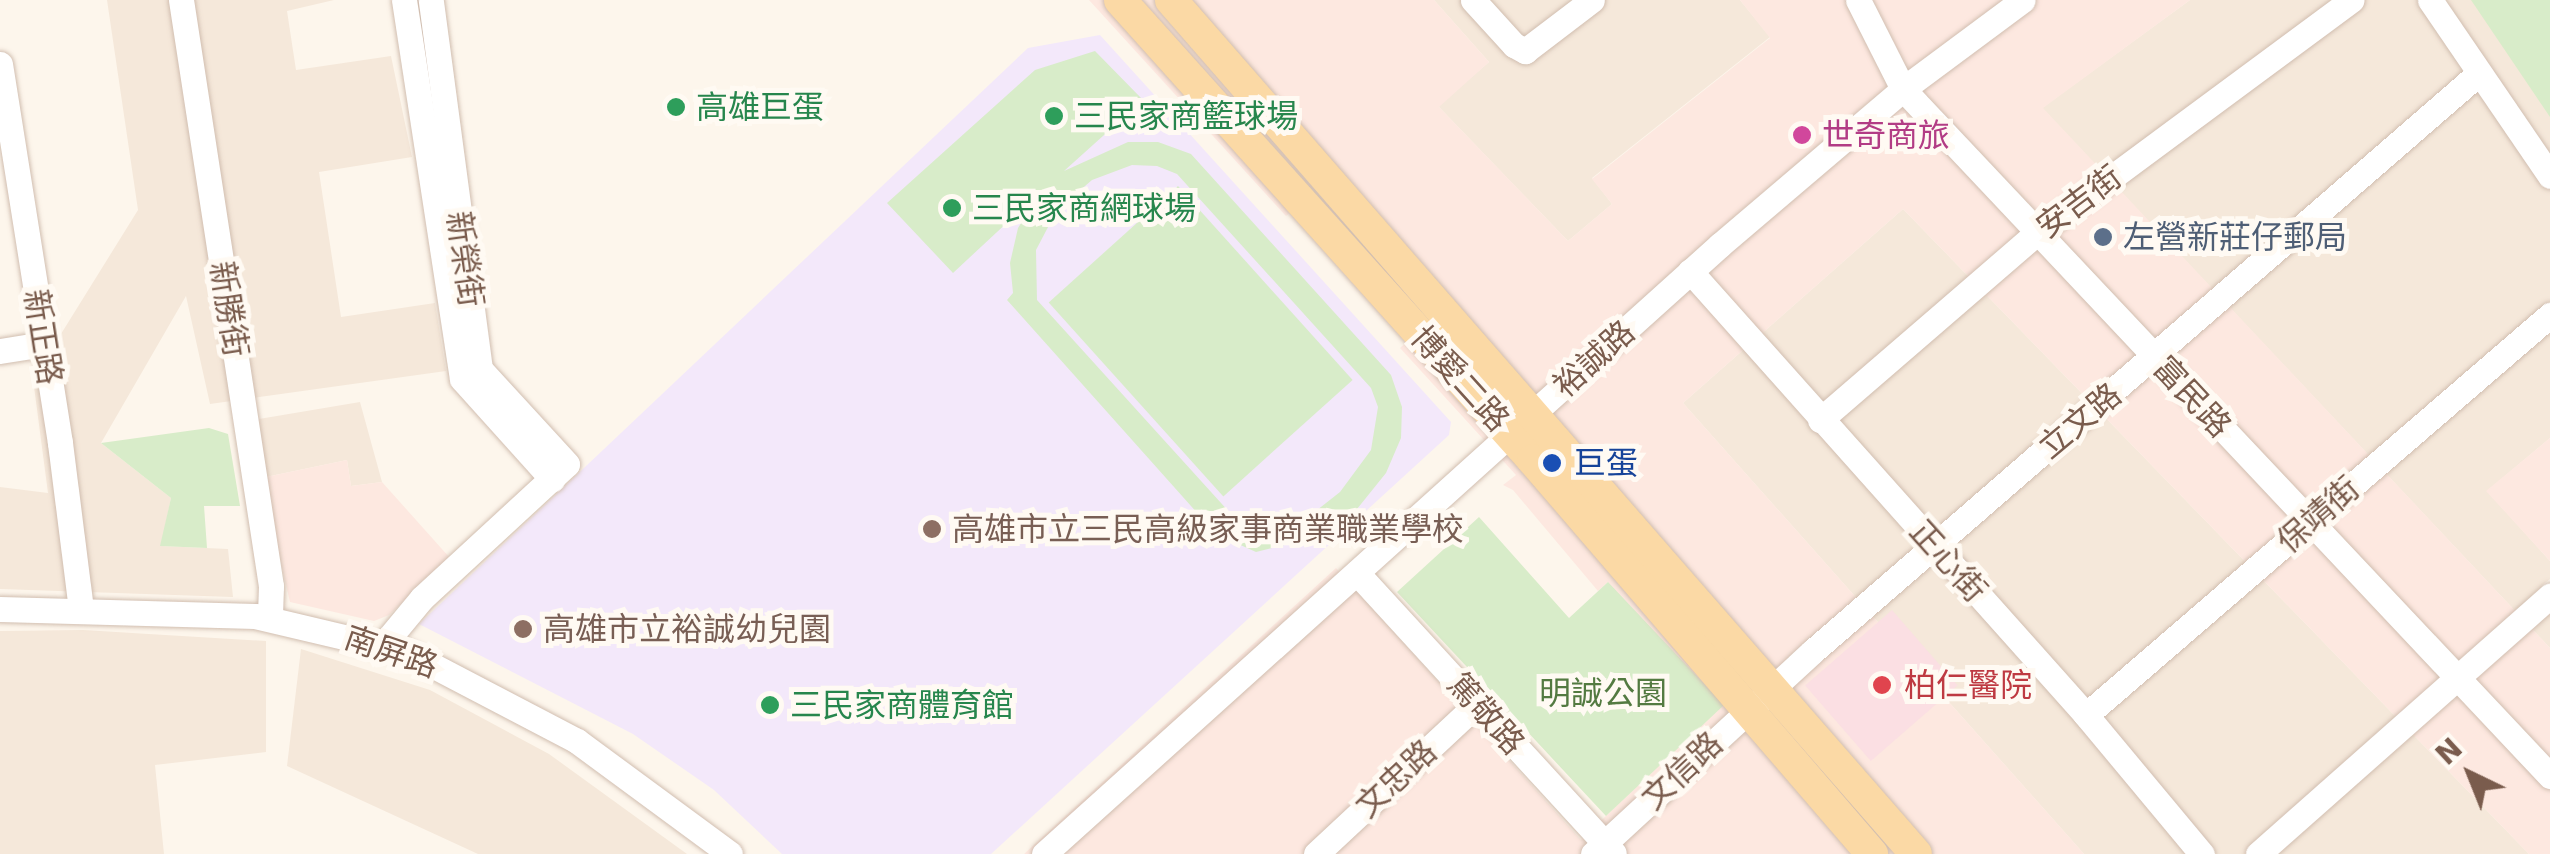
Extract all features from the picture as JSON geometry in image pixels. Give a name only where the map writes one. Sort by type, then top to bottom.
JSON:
[{"type":"main road","name":"博愛二路","points":[[1120,0],[1522,425]]},
{"type":"main road","name":"博愛二路","points":[[1171,0],[1522,425],[1760,699],[1916,854]]},
{"type":"main road","name":"博愛二路","points":[[1760,699],[1872,854]]},
{"type":"street","name":"新勝街","points":[[182,0],[272,586],[270,618]]},
{"type":"street","name":"新榮街","points":[[404,0],[462,379],[559,471]]},
{"type":"street","name":"新榮街","points":[[431,0],[480,368],[559,471]]},
{"type":"street","points":[[1473,0],[1514,46],[1525,51],[1592,0]]},
{"type":"street","name":"富民路","points":[[1858,0],[1903,89],[2550,776]]},
{"type":"street","name":"裕誠路","points":[[1044,854],[1690,271],[1903,89],[2023,0]]},
{"type":"street","name":"安吉街","points":[[1820,420],[2038,232],[2352,0]]},
{"type":"street","points":[[2430,0],[2550,176]]},
{"type":"street","name":"新正路","points":[[0,64],[9,175],[44,344],[81,610]]},
{"type":"street","name":"立文路","points":[[1760,699],[2478,74]]},
{"type":"street","name":"正心街","points":[[1690,271],[2086,715],[2202,854]]},
{"type":"street","name":"保靖街","points":[[2086,715],[2550,315]]},
{"type":"street","points":[[0,351],[44,344]]},
{"type":"street","points":[[383,644],[422,598],[559,471]]},
{"type":"street","name":"篤敬路","points":[[1357,573],[1604,850]]},
{"type":"street","points":[[2258,854],[2550,596]]},
{"type":"street","name":"南屏路","points":[[0,609],[270,618],[383,644],[454,674],[566,734],[730,854]]},
{"type":"street","name":"文信路","points":[[1604,850],[1760,699]]},
{"type":"street","name":"文忠路","points":[[1316,854],[1476,704]]},
{"type":"shaded area","points":[[107,0],[334,0],[287,11],[296,70],[391,56],[412,157],[319,172],[341,317],[435,303],[446,371],[210,404],[186,296],[101,443],[171,498],[161,546],[228,549],[233,597],[0,589],[0,487],[48,493],[33,379],[138,210]]},
{"type":"shaded area","points":[[1089,0],[1434,0],[1489,62],[1439,107],[1568,241],[1612,204],[1592,179],[1770,38],[1740,0],[2190,0],[2043,108],[2550,648],[2550,854],[2529,854],[1903,209],[1683,403],[2084,854],[1024,854],[1336,568],[1581,840],[1659,765],[1608,582],[1598,591],[1513,490],[1503,485],[1516,475],[1400,348],[1409,340],[1292,211],[1286,216]]},
{"type":"shaded area","points":[[1434,0],[1740,0],[1770,37],[1592,178],[1612,204],[1568,241],[1438,106],[1489,62]]},
{"type":"shaded area","points":[[2190,0],[2550,0],[2550,438],[2487,491],[2550,561],[2550,579],[2541,586],[2550,596],[2550,648],[2042,108]]},
{"type":"shaded area","name":"高雄市立三民高級家事商業職業學校","points":[[1100,35],[1451,422],[1449,435],[991,854],[782,854],[714,790],[633,734],[419,624],[1028,48]]},
{"type":"shaded area","points":[[1903,209],[2529,854],[2084,854],[1683,403]]},
{"type":"shaded area","points":[[360,402],[382,482],[351,486],[347,460],[261,478],[255,430],[259,419]]},
{"type":"shaded area","points":[[2550,438],[2550,561],[2486,491]]},
{"type":"shaded area","points":[[347,460],[351,486],[382,482],[450,558],[389,615],[374,621],[290,602],[261,478]]},
{"type":"shaded area","name":"柏仁醫院","points":[[1892,610],[1958,685],[1871,761],[1805,685]]},
{"type":"shaded area","points":[[83,630],[266,641],[266,752],[155,765],[164,854],[0,854],[0,631]]},
{"type":"shaded area","points":[[301,649],[430,690],[549,754],[687,854],[478,854],[287,766]]},
{"type":"green space","points":[[2471,0],[2550,0],[2550,117]]},
{"type":"green space","points":[[1095,51],[1143,100],[1064,171],[1128,142],[1158,142],[1191,154],[1391,375],[1402,407],[1401,438],[1386,473],[1357,509],[1322,536],[1256,552],[1216,534],[1007,300],[1013,293],[1010,263],[1018,228],[1042,190],[953,273],[887,203],[1035,70]],"holes":[[[1132,165],[1157,166],[1177,174],[1371,388],[1378,407],[1371,450],[1340,492],[1307,518],[1266,528],[1231,514],[1037,300],[1036,250],[1057,210],[1092,180]]]},
{"type":"green space","points":[[1178,186],[1353,380],[1223,496],[1049,302]]},
{"type":"green space","points":[[209,428],[228,434],[240,506],[204,506],[207,548],[160,546],[171,498],[101,443]]},
{"type":"green space","name":"明誠公園","points":[[1479,517],[1569,618],[1608,582],[1724,705],[1606,816],[1397,592]]},
{"type":"place","name":"高雄巨蛋","points":[[676,107]]},
{"type":"place","name":"三民家商籃球場","points":[[1054,116]]},
{"type":"place","name":"世奇商旅","points":[[1802,135]]},
{"type":"place","name":"三民家商網球場","points":[[952,208]]},
{"type":"place","name":"左營新莊仔郵局","points":[[2103,237]]},
{"type":"place","name":"巨蛋","points":[[1552,463]]},
{"type":"place","name":"高雄市立三民高級家事商業職業學校","points":[[932,529]]},
{"type":"place","name":"高雄市立裕誠幼兒園","points":[[523,629]]},
{"type":"place","name":"柏仁醫院","points":[[1882,685]]},
{"type":"place","name":"三民家商體育館","points":[[770,705]]}]
